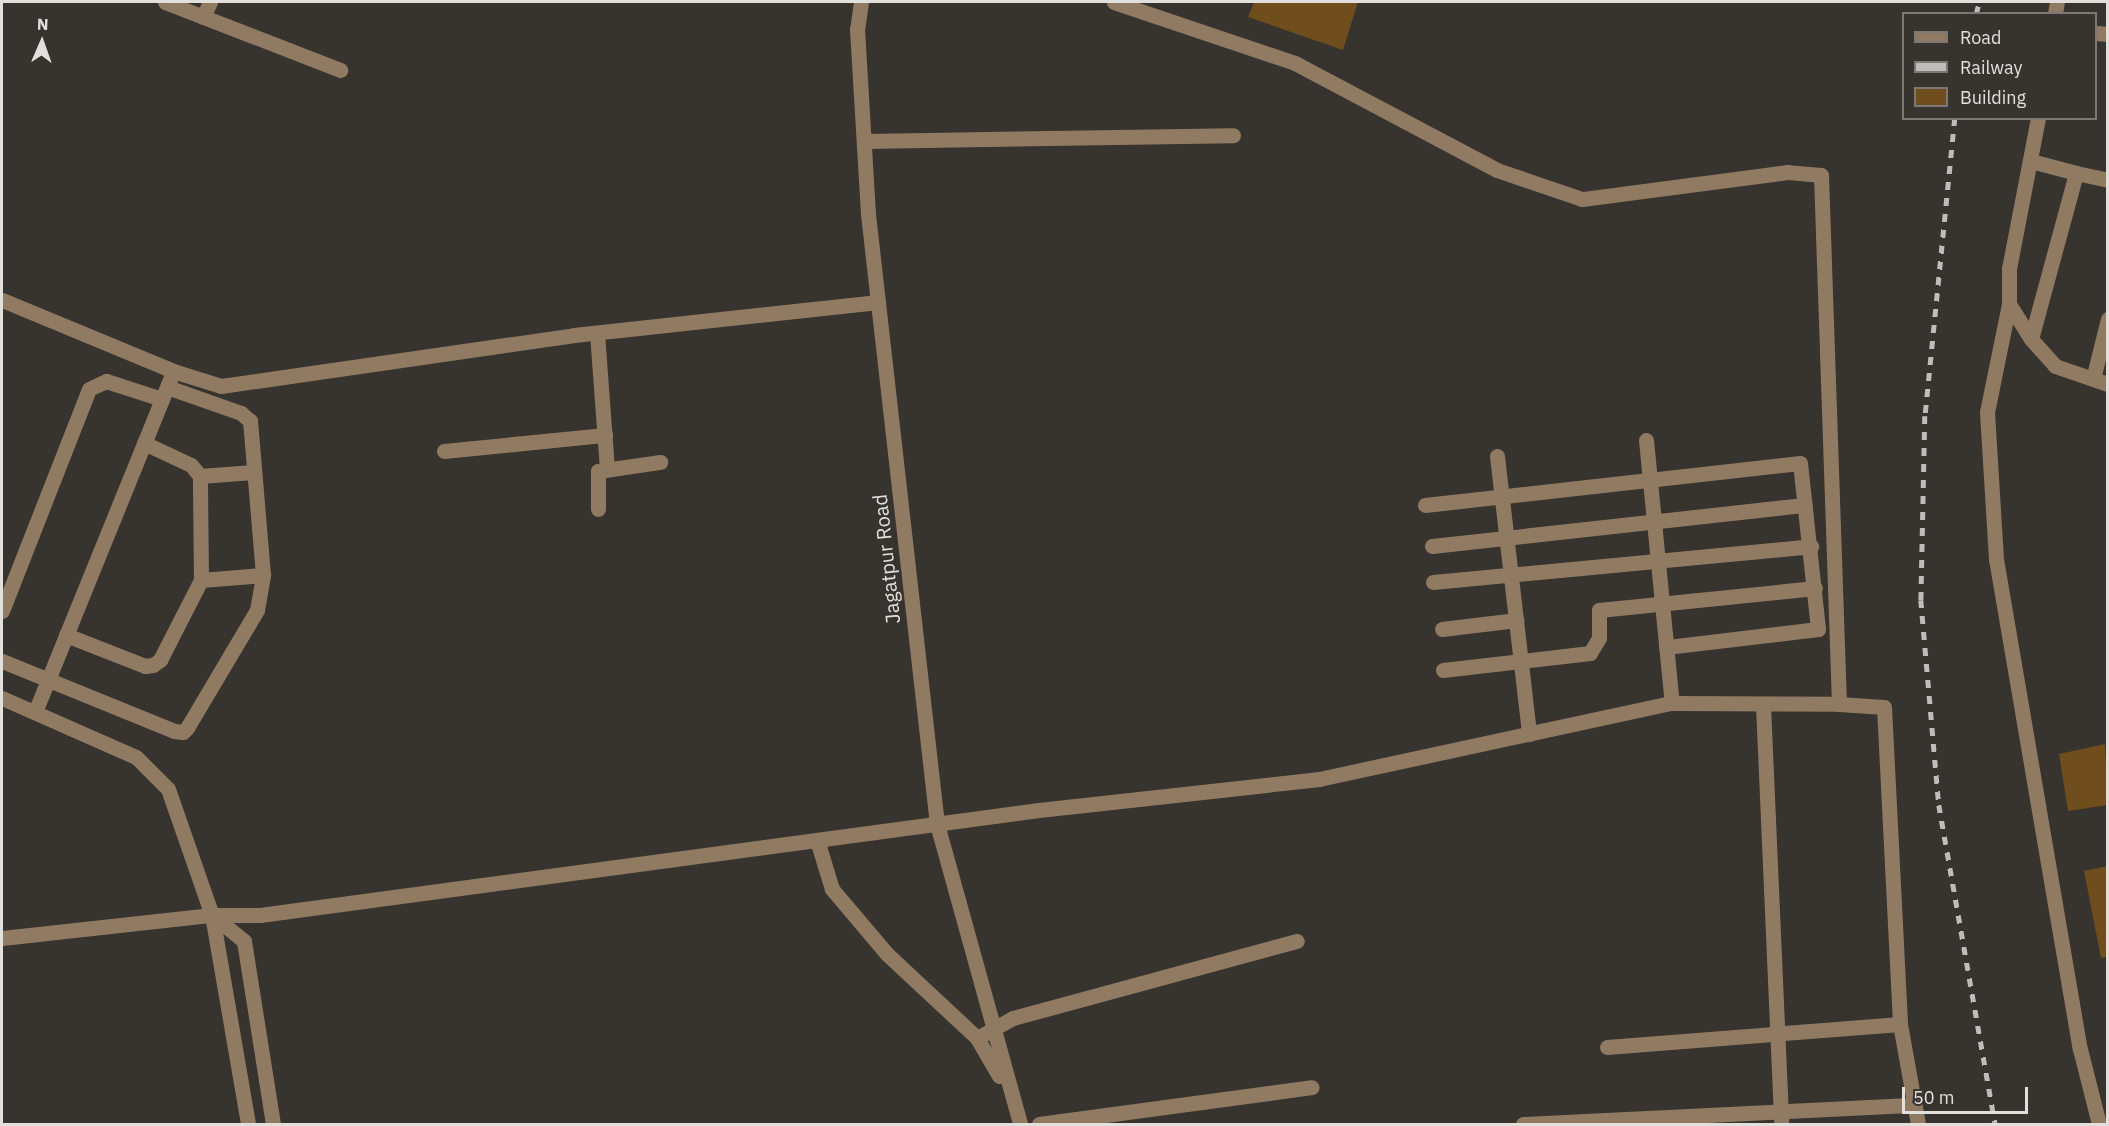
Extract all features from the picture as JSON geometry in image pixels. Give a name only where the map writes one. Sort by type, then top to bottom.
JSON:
[{"type":"street","points":[[165,2],[340,70]]},
{"type":"street","points":[[203,17],[210,2]]},
{"type":"street","name":"Jagatpur Road","points":[[861,2],[857,29],[878,302],[937,824],[1020,1125]]},
{"type":"street","points":[[1114,2],[1295,63],[1497,170],[1582,199],[1788,172],[1821,175],[1839,704]]},
{"type":"street","points":[[2038,120],[2008,268],[2009,304],[1986,412],[1996,559],[2078,1037],[2099,1125]]},
{"type":"street","points":[[864,141],[1233,135]]},
{"type":"street","points":[[2031,161],[2108,180]]},
{"type":"street","points":[[2031,339],[2076,173]]},
{"type":"street","points":[[2,300],[173,371],[221,386],[597,333],[878,302]]},
{"type":"street","points":[[2009,304],[2031,339],[2055,366],[2100,382],[2108,319]]},
{"type":"street","points":[[597,333],[607,470]]},
{"type":"street","points":[[35,712],[173,371]]},
{"type":"street","points":[[2,611],[89,389],[106,381],[164,393],[246,416],[254,472],[263,575],[257,610],[183,732],[47,682],[2,661]]},
{"type":"street","points":[[444,451],[605,435]]},
{"type":"street","points":[[1646,440],[1672,703]]},
{"type":"street","points":[[66,635],[145,666],[153,665],[160,660],[201,580],[200,476],[191,465],[144,442]]},
{"type":"street","points":[[1497,456],[1529,734]]},
{"type":"street","points":[[598,509],[596,477],[598,471],[660,462]]},
{"type":"street","points":[[1425,505],[1800,463],[1818,629],[1666,647]]},
{"type":"street","points":[[200,476],[254,472]]},
{"type":"street","points":[[1432,546],[1805,505]]},
{"type":"street","points":[[1432,582],[1810,546]]},
{"type":"street","points":[[201,580],[263,575]]},
{"type":"street","points":[[1443,670],[1590,652],[1599,638],[1599,610],[1815,588]]},
{"type":"street","points":[[1442,629],[1516,620]]},
{"type":"street","points":[[2,698],[136,757],[155,773],[168,789],[212,915],[248,1125]]},
{"type":"street","points":[[2,938],[212,915],[260,915],[937,824],[1319,779],[1672,703],[1839,704],[1884,707],[1900,1024],[1918,1125]]},
{"type":"street","points":[[1763,705],[1780,1118]]},
{"type":"street","name":"Jagatpur Road","points":[[817,840],[832,889],[887,954],[977,1038],[1014,1102]]},
{"type":"street","points":[[212,915],[244,941],[273,1125]]},
{"type":"street","points":[[977,1038],[1013,1018],[1297,941]]},
{"type":"street","points":[[1607,1047],[1900,1024]]},
{"type":"street","points":[[1039,1125],[1312,1087]]},
{"type":"street","points":[[1523,1125],[1780,1118],[1915,1105]]},
{"type":"building","points":[[1254,2],[1358,2],[1343,50],[1248,17]]},
{"type":"building","points":[[2105,744],[2108,805],[2068,811],[2059,754]]},
{"type":"building","points":[[2108,866],[2108,957],[2101,958],[2084,871]]},
{"type":"railway","points":[[1976,12],[1979,2]]},
{"type":"railway","points":[[1955,120],[1925,416],[1921,600],[1939,805],[1995,1124]]}]
